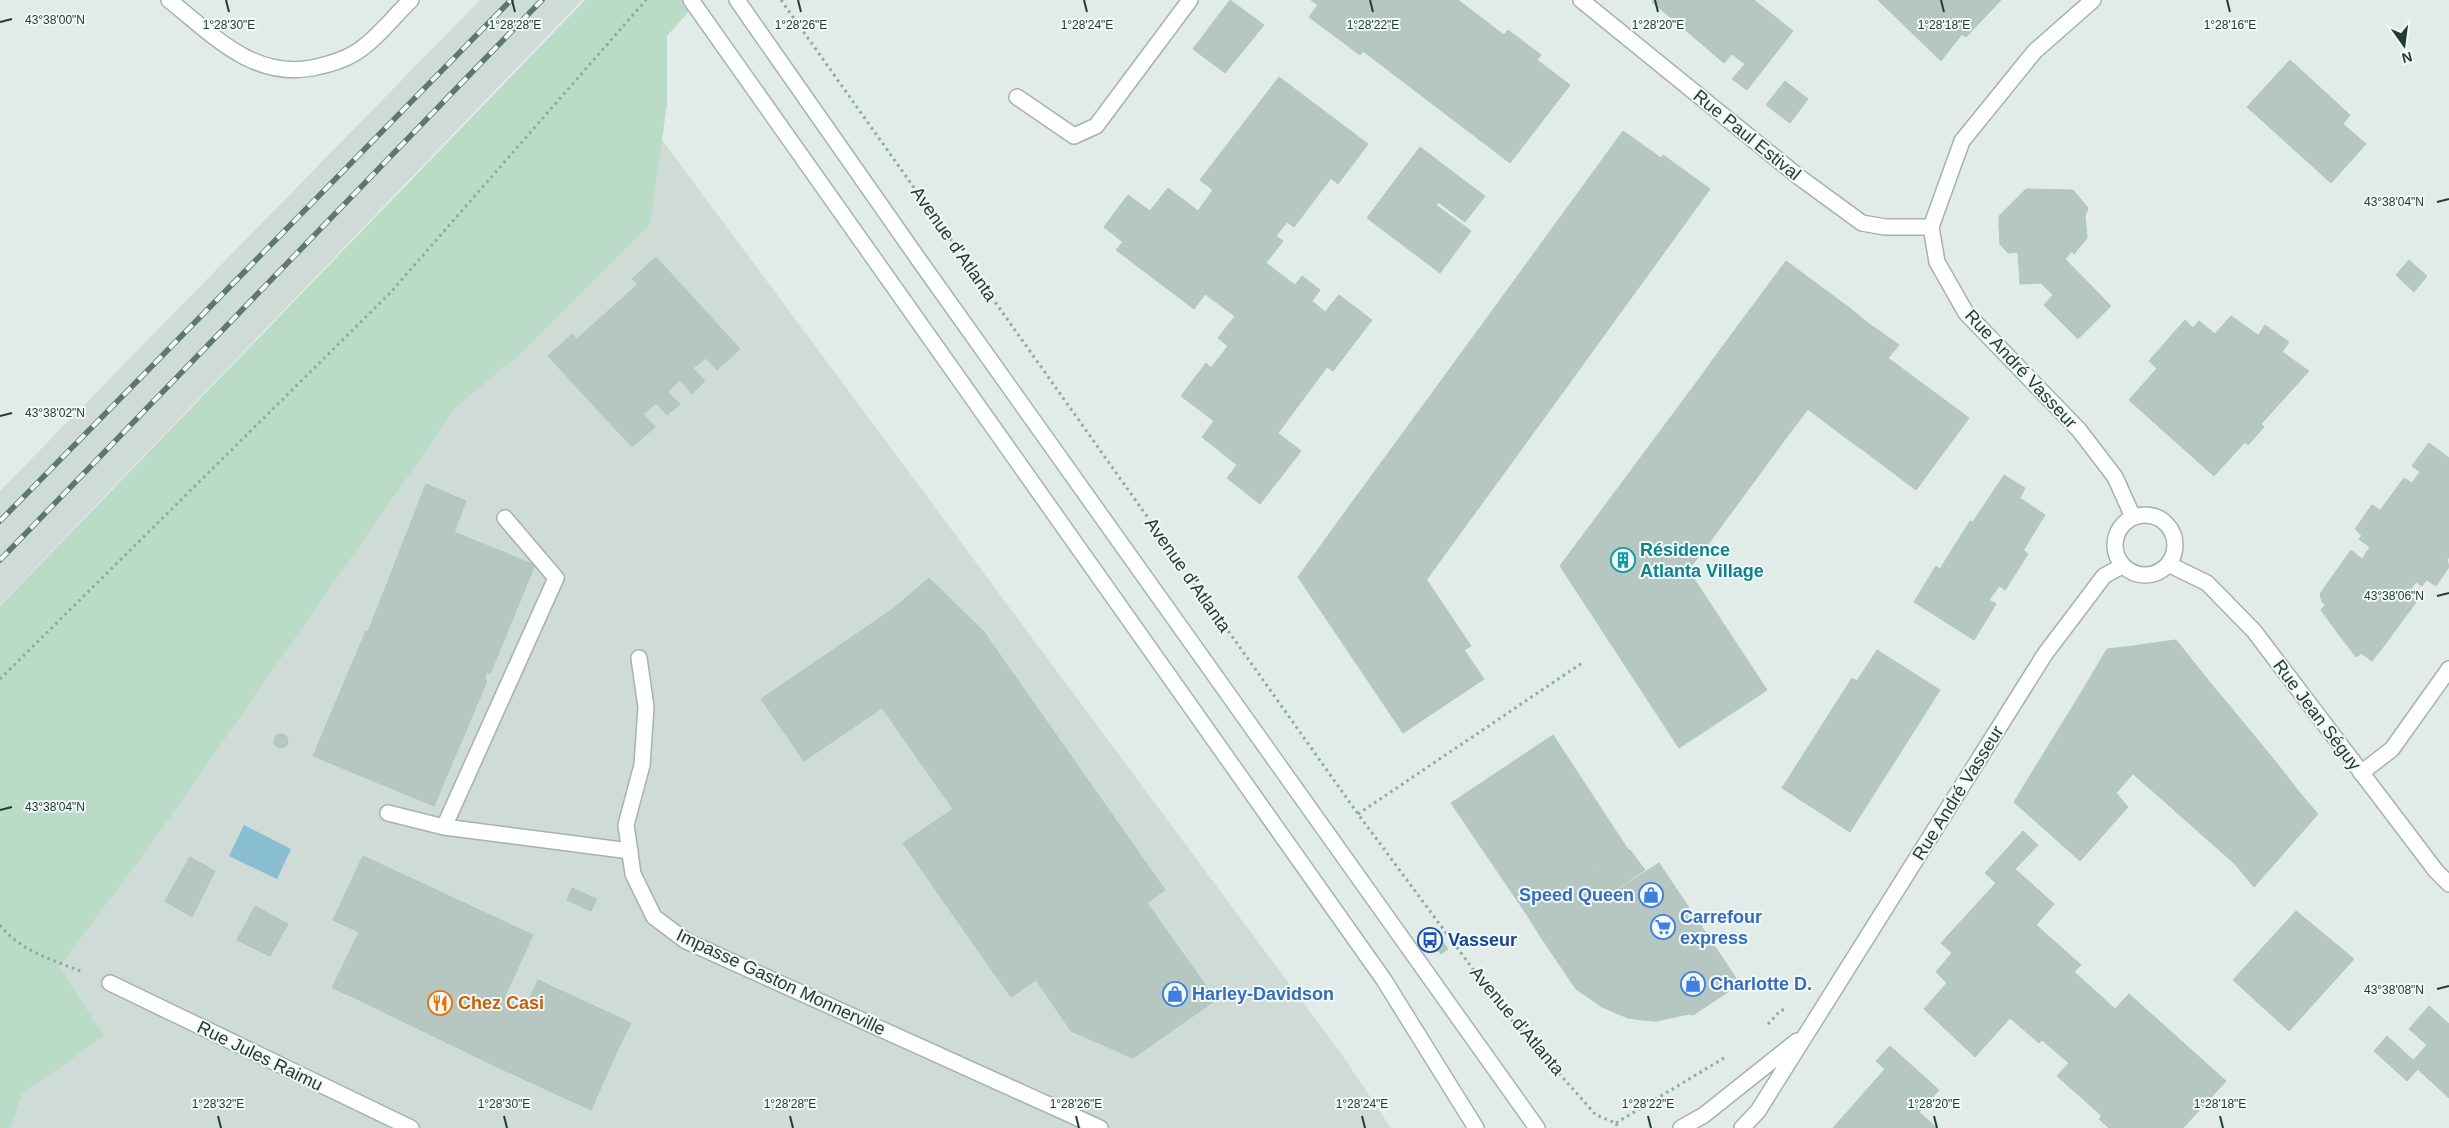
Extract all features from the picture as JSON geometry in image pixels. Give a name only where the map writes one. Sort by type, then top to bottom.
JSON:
[{"type":"street","points":[[169,0],[240,55],[255,63],[278,69],[298,70],[337,61],[356,52],[411,0]]},
{"type":"street","points":[[691,0],[1384,980],[1476,1128]]},
{"type":"street","name":"Avenue d'Atlanta","points":[[737,0],[918,260],[1537,1128]]},
{"type":"street","points":[[1017,97],[1074,136],[1096,126],[1190,0]]},
{"type":"street","name":"Rue Paul Estival","points":[[1581,0],[1799,177],[1862,223],[1885,226],[1931,227]]},
{"type":"street","name":"Rue André Vasseur","points":[[2093,0],[2035,51],[1962,141],[1931,227],[1936,262],[1966,313],[2079,430],[2115,477],[2133,517]]},
{"type":"street","points":[[2143,514],[2153,515],[2169,527],[2175,546],[2168,564],[2160,571],[2150,575],[2131,572],[2122,566],[2117,558],[2115,538],[2118,529],[2133,517],[2143,514]]},
{"type":"street","points":[[444,827],[556,578],[505,518]]},
{"type":"street","name":"Rue Jean Séguy","points":[[2168,564],[2208,583],[2254,631],[2360,773],[2436,871],[2449,884]]},
{"type":"street","name":"Rue André Vasseur","points":[[1742,1128],[1758,1112],[2045,654],[2104,576],[2122,566]]},
{"type":"street","name":"Impasse Gaston Monnerville","points":[[639,658],[646,707],[642,765],[626,825],[633,874],[654,917],[686,941],[1100,1128]]},
{"type":"street","points":[[2360,773],[2392,749],[2449,669]]},
{"type":"street","points":[[388,813],[444,827],[630,851]]},
{"type":"street","name":"Rue Jules Raimu","points":[[110,983],[411,1128]]},
{"type":"street","name":"Rue André Vasseur","points":[[1681,1128],[1704,1115],[1808,1032]]},
{"type":"path","points":[[0,678],[390,292],[646,0]]},
{"type":"path","name":"Avenue d'Atlanta","points":[[781,0],[1358,814],[1507,1014],[1596,1115],[1616,1123]]},
{"type":"path","points":[[1358,814],[1582,663]]},
{"type":"path","points":[[0,925],[7,934],[41,955],[110,983]]},
{"type":"path","points":[[1761,1030],[1781,1010],[1821,1011]]},
{"type":"path","points":[[1618,1128],[1616,1123],[1732,1054]]},
{"type":"shaded area","points":[[480,0],[582,0],[0,605],[0,491]]},
{"type":"shaded area","points":[[613,74],[1342,1055],[1391,1128],[0,1128],[0,1058]]},
{"type":"green space","points":[[585,0],[699,0],[667,36],[667,104],[650,224],[522,352],[457,406],[152,843],[59,967],[104,1036],[22,1094],[10,1128],[0,1128],[0,606]]},
{"type":"water","points":[[244,825],[291,849],[277,879],[229,856]]},
{"type":"building","points":[[1230,0],[1264,25],[1225,73],[1193,49]]},
{"type":"building","points":[[1311,0],[1458,0],[1504,35],[1508,30],[1541,55],[1537,60],[1570,85],[1510,163],[1363,51],[1360,55],[1309,17],[1318,5]]},
{"type":"building","points":[[1653,0],[1733,0],[1717,18],[1703,8],[1683,28],[1652,2]]},
{"type":"building","points":[[1733,0],[1754,0],[1793,31],[1747,90],[1732,79],[1745,64],[1732,54],[1724,63],[1683,28],[1703,8],[1717,18]]},
{"type":"building","points":[[1878,0],[2001,0],[1966,37],[1962,34],[1941,61]]},
{"type":"building","points":[[2290,60],[2350,115],[2343,124],[2366,144],[2331,183],[2247,107]]},
{"type":"building","points":[[1279,77],[1368,144],[1338,184],[1331,178],[1294,227],[1287,222],[1276,236],[1283,241],[1266,263],[1295,285],[1302,276],[1320,290],[1312,301],[1325,312],[1339,295],[1372,320],[1333,371],[1327,367],[1278,433],[1301,451],[1260,504],[1227,478],[1237,465],[1202,437],[1214,421],[1181,396],[1206,363],[1211,368],[1228,346],[1218,338],[1235,316],[1205,294],[1194,309],[1116,250],[1123,242],[1104,227],[1128,195],[1150,211],[1168,188],[1198,211],[1213,190],[1200,180]]},
{"type":"building","points":[[1785,81],[1808,99],[1790,123],[1766,105]]},
{"type":"building","points":[[1623,131],[1661,158],[1663,155],[1710,189],[1571,381],[1487,318]]},
{"type":"building","points":[[1420,147],[1458,176],[1436,205],[1471,231],[1440,273],[1367,218]]},
{"type":"building","points":[[1458,176],[1485,196],[1465,222],[1438,202]]},
{"type":"building","points":[[2026,189],[2073,190],[2088,208],[2085,216],[2073,203],[2032,203],[2016,220],[2006,220],[1999,226],[1999,216]]},
{"type":"building","points":[[2032,203],[2073,203],[2085,216],[2087,238],[2074,254],[2072,251],[2065,259],[2111,306],[2078,339],[2044,305],[2053,295],[2041,283],[2020,284],[2018,252],[2008,253],[2000,244],[1999,226],[2006,220],[2016,220]]},
{"type":"building","points":[[656,257],[740,349],[717,370],[706,358],[693,368],[705,381],[692,394],[680,380],[668,392],[680,404],[667,415],[656,403],[643,414],[655,427],[632,447],[548,356],[572,334],[582,346],[643,289],[632,279]]},
{"type":"building","points":[[2409,260],[2427,276],[2414,292],[2396,275]]},
{"type":"building","points":[[1786,261],[1851,309],[1845,318],[1862,331],[1868,323],[1899,345],[1888,358],[1969,418],[1916,490],[1867,453],[1874,445],[1856,432],[1850,441],[1793,398],[1784,410],[1714,358]]},
{"type":"building","points":[[638,284],[643,289],[582,346],[577,339]]},
{"type":"building","points":[[1851,309],[1868,323],[1862,331],[1845,318]]},
{"type":"building","points":[[2231,316],[2309,371],[2261,424],[2255,418],[2239,437],[2245,442],[2214,476],[2129,400],[2199,321],[2215,334]]},
{"type":"building","points":[[1487,318],[1571,381],[1427,579],[1412,558],[1348,508]]},
{"type":"building","points":[[2185,320],[2193,328],[2157,368],[2149,361]]},
{"type":"building","points":[[2265,325],[2289,342],[2282,352],[2258,336]]},
{"type":"building","points":[[1714,358],[1784,410],[1793,398],[1808,409],[1786,438],[1702,375]]},
{"type":"building","name":"Résidence Atlanta Village","points":[[1702,375],[1786,438],[1701,554],[1686,542],[1677,553],[1767,690],[1679,748],[1560,566]]},
{"type":"building","points":[[2255,418],[2264,427],[2248,445],[2239,437]]},
{"type":"building","points":[[1856,432],[1874,445],[1867,453],[1850,441]]},
{"type":"building","points":[[2429,443],[2449,458],[2449,557],[2440,569],[2436,568],[2422,586],[2416,582],[2407,594],[2417,601],[2383,647],[2377,642],[2356,657],[2337,632],[2345,619],[2322,602],[2320,594],[2351,550],[2362,559],[2370,547],[2359,539],[2404,478],[2412,483],[2420,472],[2412,466]]},
{"type":"building","points":[[2004,475],[2025,488],[2020,498],[2045,515],[2013,567],[2008,564],[1995,582],[2000,585],[1989,600],[1996,604],[1974,640],[1914,602],[1936,566],[1940,569],[1970,521],[1973,522]]},
{"type":"building","points":[[426,484],[466,501],[454,532],[535,565],[490,674],[487,672],[484,679],[487,681],[434,806],[313,756],[366,631],[368,632]]},
{"type":"building","points":[[2372,505],[2380,510],[2362,536],[2355,529]]},
{"type":"building","points":[[1348,508],[1412,558],[1471,646],[1464,650],[1484,679],[1403,733],[1298,577]]},
{"type":"building","points":[[1686,542],[1701,554],[1688,570],[1677,553]]},
{"type":"building","points":[[2023,550],[2028,554],[2005,590],[1995,582],[2008,564],[2013,567]]},
{"type":"building","points":[[2447,560],[2449,567],[2436,586],[2427,580],[2436,568],[2440,569]]},
{"type":"building","points":[[929,578],[984,632],[1165,890],[1147,903],[1216,1000],[1133,1058],[1071,1031],[1036,980],[993,972],[921,869],[928,826],[953,809],[882,708],[804,761],[761,699],[893,609]]},
{"type":"building","points":[[2326,604],[2345,619],[2337,632],[2321,610]]},
{"type":"building","points":[[2176,640],[2212,685],[2204,692],[2219,711],[2228,704],[2275,761],[2266,768],[2281,787],[2290,780],[2299,792],[2235,864],[2156,794],[2168,780],[2145,760],[2116,793],[2128,807],[2080,861],[2014,802],[2039,761],[2049,767],[2062,746],[2052,740],[2065,719],[2075,725],[2087,704],[2078,698],[2107,649],[2134,646],[2135,655],[2147,654],[2146,644]]},
{"type":"building","points":[[2377,642],[2383,647],[2372,661],[2361,653]]},
{"type":"building","points":[[2146,644],[2147,654],[2135,655],[2134,646]]},
{"type":"building","points":[[1877,650],[1940,690],[1850,832],[1782,788],[1852,678],[1857,681]]},
{"type":"building","points":[[2212,685],[2228,704],[2219,711],[2204,692]]},
{"type":"building","points":[[2078,698],[2087,704],[2075,725],[2065,719]]},
{"type":"building","points":[[281,734],[286,736],[288,741],[286,746],[281,748],[276,746],[274,741],[276,736]]},
{"type":"building","points":[[1553,735],[1629,851],[1529,918],[1451,803]]},
{"type":"building","points":[[2052,740],[2062,746],[2049,767],[2039,761]]},
{"type":"building","points":[[2145,760],[2168,780],[2156,794],[2133,774]]},
{"type":"building","points":[[2275,761],[2290,780],[2281,787],[2266,768]]},
{"type":"building","points":[[2299,792],[2318,814],[2254,887],[2235,864]]},
{"type":"building","points":[[928,826],[921,869],[903,843]]},
{"type":"building","points":[[2023,831],[2038,845],[2015,869],[2054,904],[2036,925],[2081,965],[2074,972],[2093,989],[2039,1043],[2010,1018],[1975,1057],[1924,1009],[1947,983],[1936,972],[1952,953],[1941,943],[1996,883],[1985,873]]},
{"type":"building","points":[[1630,850],[1645,870],[1542,939],[1529,918]]},
{"type":"building","points":[[363,856],[533,935],[504,998],[333,920]]},
{"type":"building","points":[[190,857],[215,871],[192,917],[165,901]]},
{"type":"building","points":[[1659,863],[1740,984],[1693,1015],[1689,1014],[1656,1021],[1628,1018],[1602,1007],[1576,989],[1542,939]]},
{"type":"building","points":[[572,888],[597,899],[591,911],[567,900]]},
{"type":"building","points":[[255,906],[288,924],[270,956],[237,940]]},
{"type":"building","points":[[2296,911],[2354,959],[2289,1031],[2233,980]]},
{"type":"building","points":[[1432,928],[1448,949],[1441,954],[1425,934]]},
{"type":"building","points":[[359,932],[384,942],[357,999],[332,988]]},
{"type":"building","name":"Chez Casi","points":[[384,942],[522,1007],[495,1066],[357,999]]},
{"type":"building","points":[[993,972],[1036,980],[1011,997]]},
{"type":"building","points":[[538,980],[631,1023],[618,1049],[525,1009]]},
{"type":"building","points":[[2093,989],[2115,1009],[2129,994],[2226,1081],[2183,1128],[2109,1128],[2099,1119],[2102,1116],[2057,1076],[2069,1063],[2042,1040]]},
{"type":"building","points":[[2429,1006],[2449,1024],[2449,1098],[2411,1063],[2427,1045],[2409,1029]]},
{"type":"building","points":[[522,1007],[618,1049],[591,1110],[495,1066]]},
{"type":"building","points":[[2387,1036],[2414,1061],[2411,1063],[2417,1070],[2407,1081],[2374,1051]]},
{"type":"building","points":[[1890,1046],[1939,1090],[1919,1112],[1937,1128],[1833,1128],[1885,1069],[1876,1061]]},
{"type":"railway","points":[[0,521],[511,0]]},
{"type":"railway","points":[[0,560],[542,0]]},
{"type":"place","name":"Résidence Atlanta Village","points":[[1623,560]]},
{"type":"place","name":"Speed Queen","points":[[1651,895]]},
{"type":"place","name":"Carrefour express","points":[[1663,927]]},
{"type":"place","name":"Vasseur","points":[[1430,940]]},
{"type":"place","name":"Charlotte D.","points":[[1693,984]]},
{"type":"place","name":"Harley-Davidson","points":[[1175,994]]},
{"type":"place","name":"Chez Casi","points":[[440,1003]]}]
